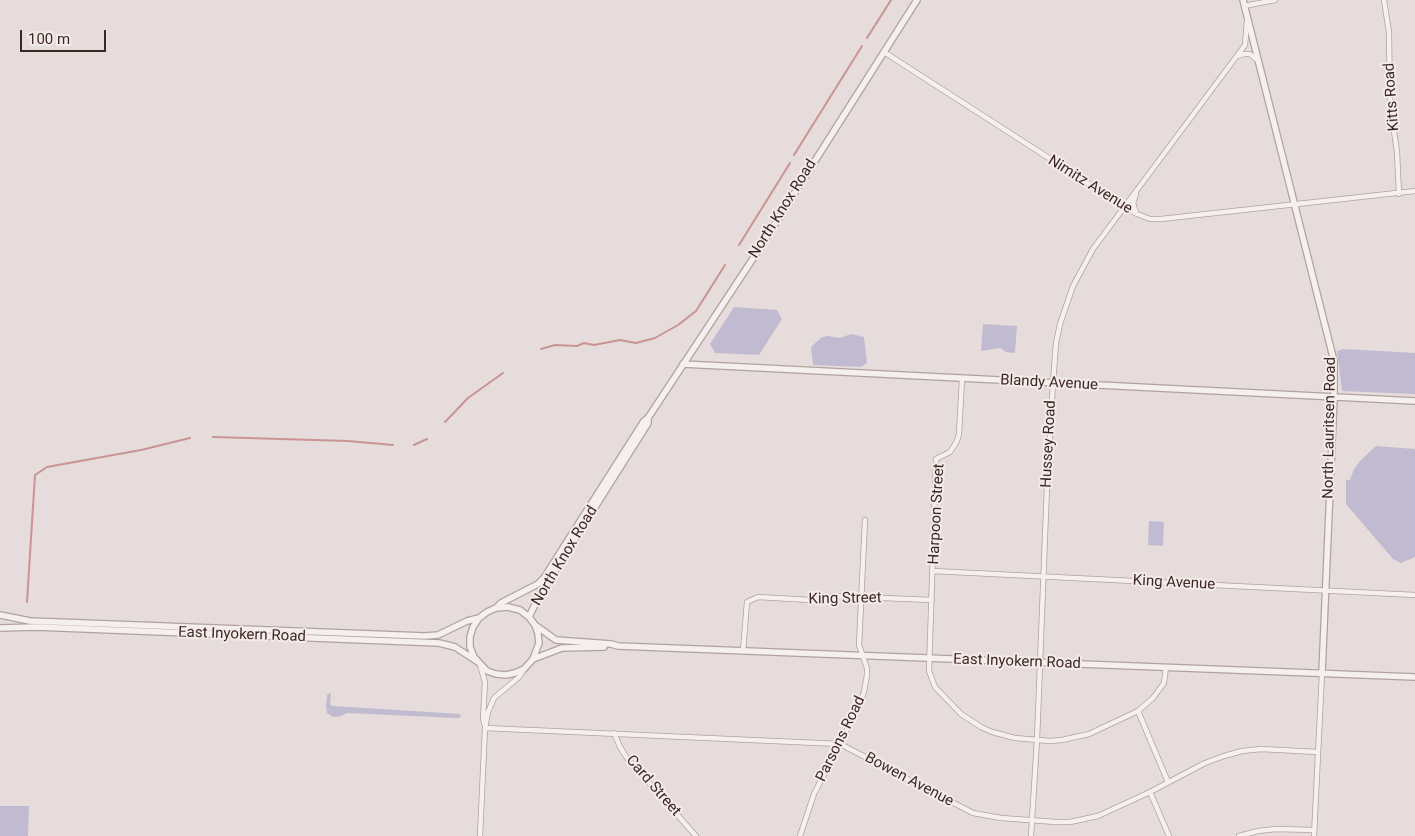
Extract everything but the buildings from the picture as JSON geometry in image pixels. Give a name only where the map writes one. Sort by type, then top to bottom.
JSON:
[{"type":"street","name":"North Knox Road","points":[[496,608],[501,603],[538,584],[544,578],[917,0]]},
{"type":"street","points":[[1243,3],[1275,0]]},
{"type":"street","name":"Kitts Road","points":[[1384,0],[1389,32],[1390,103],[1397,152],[1399,194]]},
{"type":"street","name":"North Lauritsen Road","points":[[1243,3],[1332,351],[1334,372],[1314,836]]},
{"type":"street","name":"Hussey Road","points":[[1032,836],[1047,486],[1056,343],[1060,324],[1073,286],[1093,249],[1237,56],[1245,44],[1247,21]]},
{"type":"street","name":"Nimitz Avenue","points":[[884,52],[1125,207],[1150,219],[1415,191]]},
{"type":"street","points":[[1237,56],[1250,54],[1258,60]]},
{"type":"street","points":[[1137,214],[1133,203],[1138,189]]},
{"type":"street","name":"Blandy Avenue","points":[[683,364],[1415,401]]},
{"type":"street","name":"Harpoon Street","points":[[962,379],[957,441],[950,452],[936,459],[934,571],[929,671],[935,687],[961,714],[992,732],[1015,738],[1062,740],[1088,734],[1138,711],[1153,698],[1164,683],[1166,668]]},
{"type":"street","name":"North Knox Road","points":[[529,618],[538,598],[648,424],[648,418]]},
{"type":"street","name":"Parsons Road","points":[[800,836],[814,794],[859,706],[864,692],[867,675],[859,645],[865,520]]},
{"type":"street","name":"King Avenue","points":[[934,571],[1415,595]]},
{"type":"street","name":"King Street","points":[[743,651],[747,602],[758,598],[810,600],[835,596],[861,596],[932,600]]},
{"type":"street","points":[[480,836],[485,728],[488,712],[494,698],[519,677],[533,659],[539,642],[535,626],[520,610],[508,607],[496,608],[478,618],[470,637],[470,647],[479,663],[487,671],[496,674],[515,674],[524,669]]},
{"type":"street","name":"East Inyokern Road","points":[[0,615],[40,622],[425,636],[438,635],[478,618]]},
{"type":"street","name":"East Inyokern Road","points":[[535,626],[556,640],[618,646],[1415,677]]},
{"type":"street","name":"East Inyokern Road","points":[[0,628],[36,627],[439,643],[455,647],[479,663]]},
{"type":"street","name":"East Inyokern Road","points":[[533,659],[568,647],[611,648],[618,646]]},
{"type":"street","points":[[479,663],[485,682],[482,720],[485,728]]},
{"type":"street","points":[[1138,711],[1168,782]]},
{"type":"street","name":"Bowen Avenue","points":[[485,728],[840,744],[973,813],[1001,818],[1070,822],[1098,816],[1150,792],[1205,763],[1224,756],[1242,751],[1261,750],[1318,752]]},
{"type":"street","name":"Card Street","points":[[614,733],[627,758],[696,836]]},
{"type":"street","points":[[1150,792],[1169,836]]},
{"type":"street","points":[[1239,836],[1267,830],[1314,830]]},
{"type":"shaded area","points":[[734,307],[777,310],[782,319],[759,355],[715,353],[710,344]]},
{"type":"shaded area","points":[[983,324],[1017,326],[1015,353],[1006,352],[1000,348],[981,351]]},
{"type":"shaded area","points":[[851,334],[864,337],[867,363],[861,367],[813,365],[811,347],[822,337],[840,338]]},
{"type":"shaded area","points":[[1344,349],[1415,353],[1415,394],[1342,391],[1337,351]]},
{"type":"shaded area","points":[[1376,446],[1415,449],[1415,557],[1401,563],[1393,559],[1346,504],[1346,480],[1350,480],[1354,469],[1360,461]]},
{"type":"shaded area","points":[[1149,521],[1164,522],[1163,546],[1148,545]]},
{"type":"shaded area","points":[[331,693],[330,705],[334,706],[460,714],[461,717],[347,713],[333,717],[327,713],[326,707],[327,695]]},
{"type":"shaded area","points":[[0,806],[29,806],[28,836],[0,836]]},
{"type":"waterway","points":[[867,38],[891,0]]},
{"type":"waterway","points":[[794,155],[862,46]]},
{"type":"waterway","points":[[739,245],[790,163]]},
{"type":"waterway","points":[[541,349],[555,345],[577,346],[584,343],[594,345],[620,340],[636,343],[655,338],[678,325],[696,311],[725,265]]},
{"type":"waterway","points":[[445,422],[468,398],[503,373]]},
{"type":"waterway","points":[[213,437],[348,441],[393,445]]},
{"type":"waterway","points":[[27,602],[35,475],[47,467],[141,450],[190,438]]},
{"type":"waterway","points":[[414,445],[427,439]]}]
